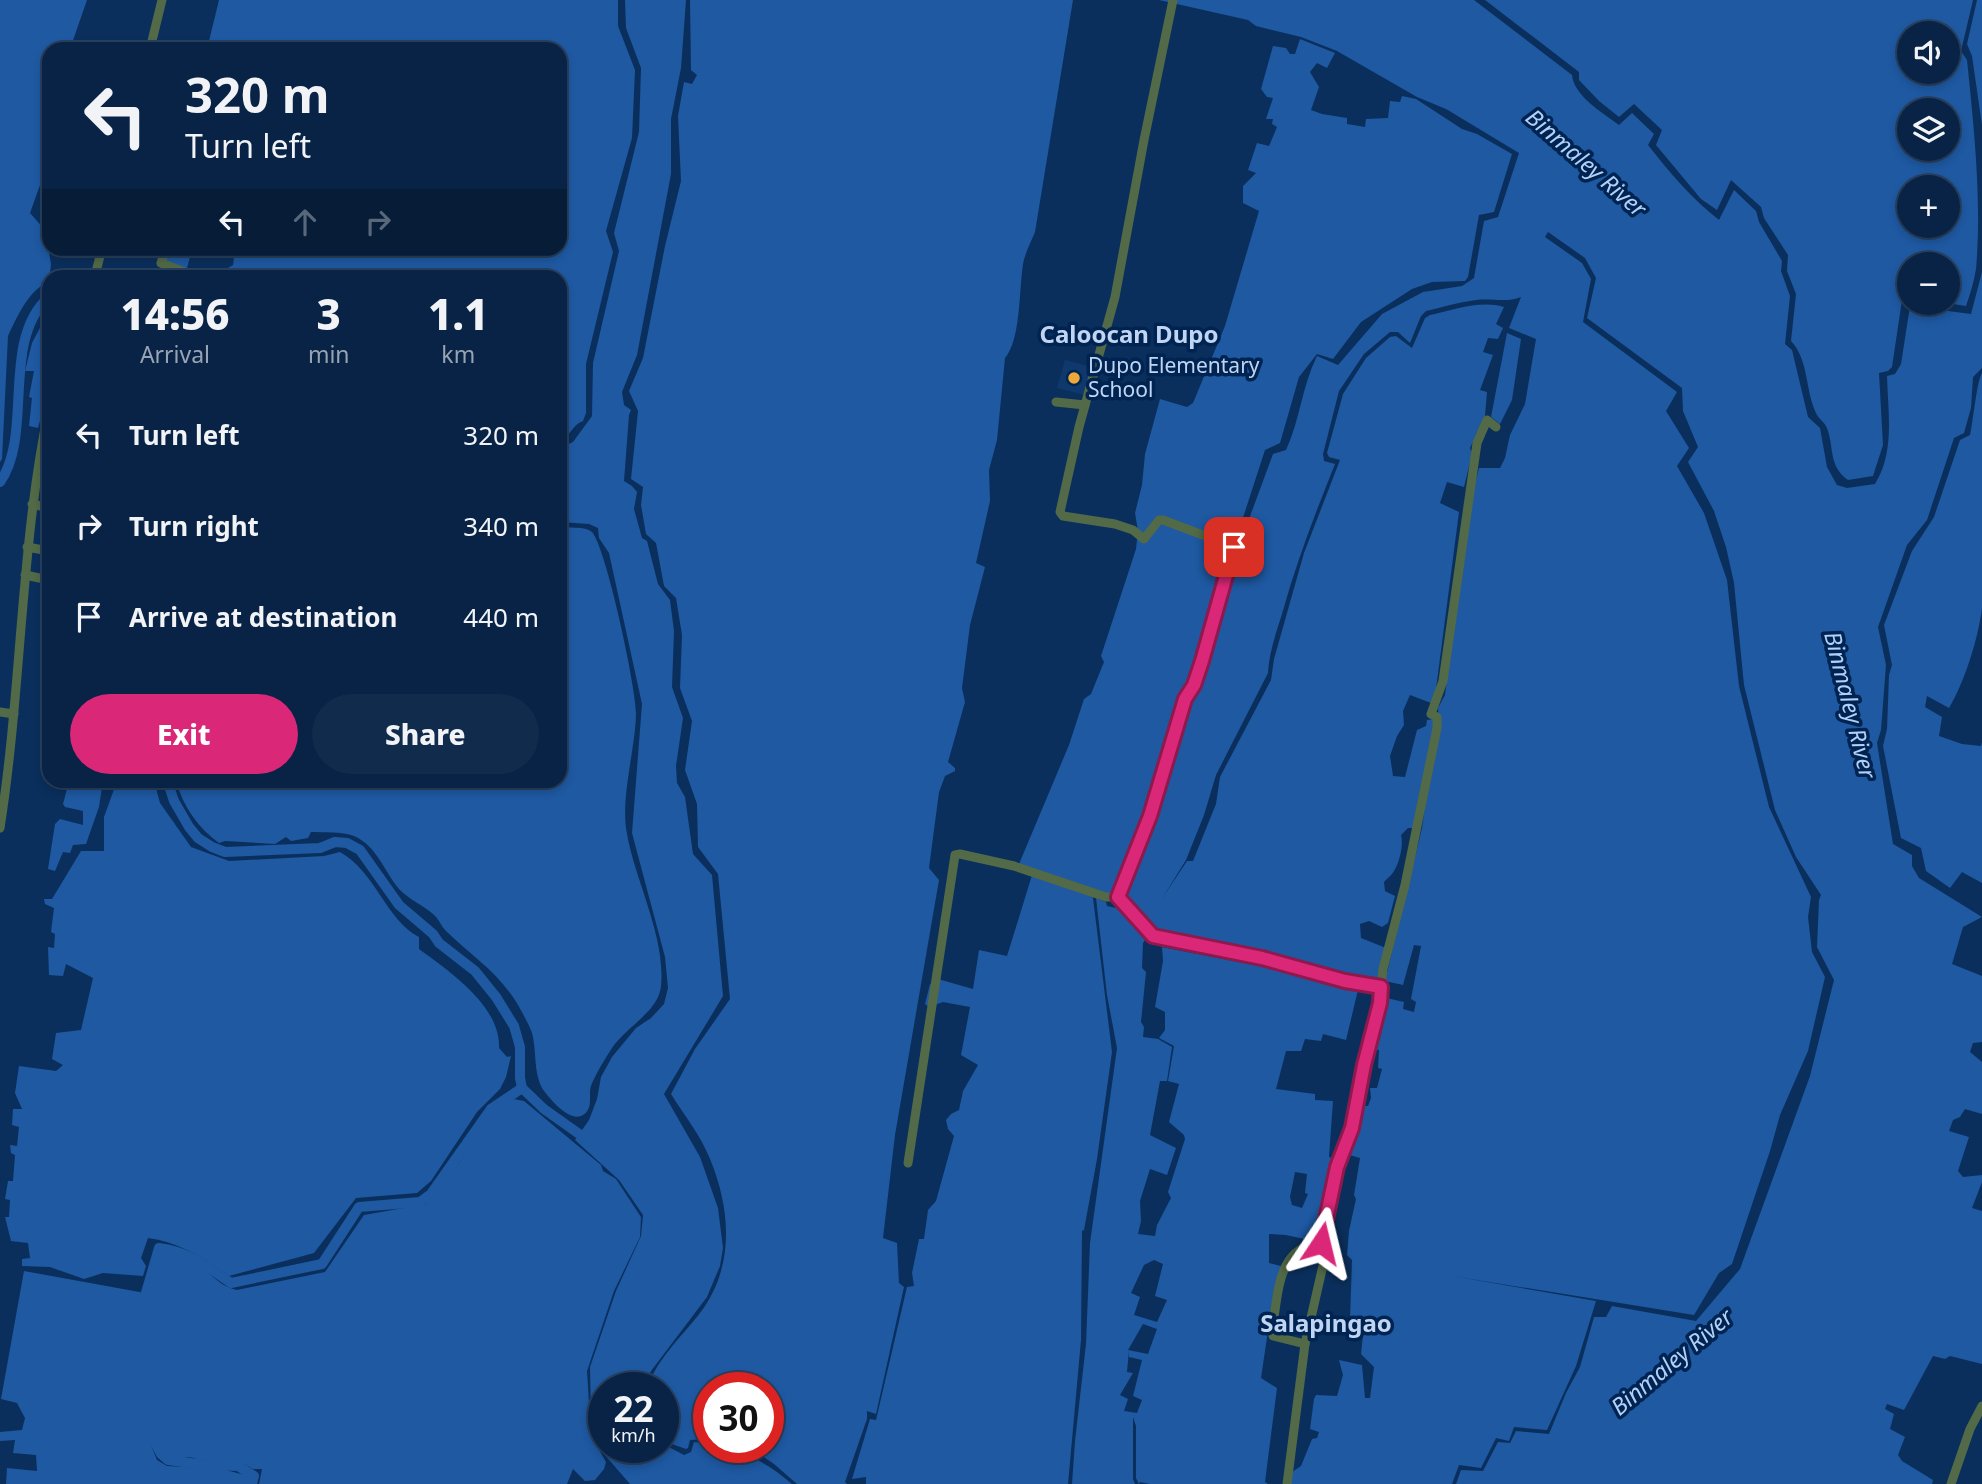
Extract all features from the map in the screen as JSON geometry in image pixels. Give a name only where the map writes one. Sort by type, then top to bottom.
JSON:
[{"type":"street","points":[[152,42],[162,0]]},
{"type":"street","points":[[1119,899],[1150,816],[1185,699],[1194,685],[1202,661],[1235,549],[1163,520],[1154,524],[1144,539],[1130,529],[1061,515],[1060,512],[1085,405],[1115,297],[1173,2]]},
{"type":"street","points":[[163,256],[161,263],[179,270]]},
{"type":"street","points":[[1056,402],[1085,405]]},
{"type":"street","points":[[1287,1484],[1305,1344],[1324,1261],[1321,1243],[1337,1167],[1352,1128],[1380,1003],[1383,969],[1410,862],[1437,728],[1437,717],[1432,713],[1443,681],[1477,443],[1487,420],[1496,426]]},
{"type":"street","points":[[0,828],[12,748],[27,547],[42,460]]},
{"type":"street","points":[[33,504],[42,506]]},
{"type":"street","points":[[27,547],[42,550]]},
{"type":"street","points":[[25,575],[42,579]]},
{"type":"street","points":[[0,712],[14,714]]},
{"type":"street","points":[[908,1163],[955,855],[1014,866],[1119,899],[1150,935],[1262,958],[1345,981],[1381,987]]},
{"type":"street","points":[[1305,1344],[1273,1336],[1272,1329],[1282,1276],[1289,1258],[1308,1244],[1321,1243]]},
{"type":"street","points":[[1951,1484],[1970,1429],[1982,1406]]},
{"type":"shaded area","name":"Dupo Elementary School","points":[[1065,360],[1092,367],[1084,395],[1057,388]]},
{"type":"water","points":[[0,0],[87,0],[72,42],[42,42],[42,180],[30,213],[42,227],[42,256],[50,256],[51,264],[50,270],[42,270],[42,286],[30,297],[8,336],[0,462]]},
{"type":"water","points":[[219,0],[618,0],[618,26],[635,70],[632,138],[606,231],[613,252],[586,364],[586,413],[583,421],[567,436],[567,270],[224,270],[233,265],[234,256],[567,256],[567,42],[209,42]]},
{"type":"water","points":[[625,0],[686,0],[681,68],[671,119],[671,174],[637,355],[622,392],[624,405],[631,410],[624,481],[637,492],[634,509],[642,538],[647,541],[658,584],[670,600],[674,631],[672,687],[683,718],[676,766],[677,783],[685,797],[693,854],[712,875],[723,996],[664,1094],[700,1157],[718,1208],[723,1248],[720,1266],[707,1297],[651,1372],[590,1372],[616,1291],[641,1236],[643,1215],[619,1180],[575,1140],[589,1120],[601,1077],[612,1057],[636,1028],[651,1018],[664,1004],[668,988],[665,957],[632,833],[642,704],[609,553],[599,538],[598,528],[589,524],[567,522],[567,445],[573,442],[592,416],[593,363],[619,251],[614,233],[639,132],[641,68],[626,28]]},
{"type":"water","points":[[690,0],[1073,0],[1035,232],[1024,260],[1017,327],[1005,358],[997,440],[989,470],[990,501],[976,563],[985,567],[970,625],[962,688],[965,702],[948,762],[955,771],[945,776],[939,792],[929,868],[939,880],[895,1135],[883,1238],[897,1243],[899,1283],[904,1287],[876,1414],[867,1411],[867,1419],[845,1482],[847,1484],[797,1484],[773,1463],[784,1463],[784,1372],[693,1372],[693,1440],[690,1440],[686,1449],[679,1447],[679,1372],[654,1372],[711,1295],[724,1258],[726,1238],[722,1198],[710,1159],[671,1094],[695,1049],[730,999],[718,874],[698,847],[697,804],[685,770],[692,721],[680,688],[682,635],[676,598],[664,586],[656,543],[646,534],[641,505],[643,487],[631,479],[638,411],[629,391],[643,358],[681,181],[678,116],[684,82],[692,84],[697,75],[691,70]]},
{"type":"water","name":"Binmaley River","points":[[1159,0],[1474,0],[1572,75],[1584,97],[1619,125],[1632,113],[1654,134],[1648,145],[1656,155],[1690,194],[1719,220],[1734,190],[1756,211],[1759,222],[1782,261],[1781,271],[1790,296],[1785,344],[1792,350],[1808,417],[1820,428],[1827,467],[1837,485],[1847,488],[1875,484],[1881,472],[1889,432],[1887,376],[1895,374],[1901,364],[1909,315],[1971,314],[1982,272],[1982,368],[1973,377],[1971,408],[1964,433],[1954,438],[1927,520],[1907,545],[1878,627],[1886,665],[1881,730],[1877,743],[1893,844],[1912,855],[1912,866],[1919,878],[1982,917],[1963,927],[1952,964],[1982,976],[1982,1042],[1973,1043],[1970,1052],[1982,1062],[1982,1114],[1965,1109],[1960,1117],[1953,1120],[1949,1131],[1969,1137],[1958,1171],[1963,1177],[1982,1175],[1972,1208],[1982,1211],[1982,1364],[1950,1356],[1945,1359],[1933,1356],[1904,1410],[1887,1404],[1885,1409],[1894,1414],[1890,1429],[1905,1437],[1898,1455],[1902,1461],[1933,1480],[1932,1484],[1456,1484],[1461,1470],[1483,1471],[1498,1442],[1510,1443],[1516,1431],[1549,1434],[1580,1367],[1594,1317],[1606,1317],[1612,1306],[1696,1321],[1740,1269],[1810,1076],[1834,980],[1817,947],[1821,895],[1796,857],[1775,810],[1744,685],[1734,583],[1726,547],[1714,511],[1688,462],[1698,447],[1683,411],[1682,388],[1587,318],[1596,278],[1585,258],[1548,232],[1545,237],[1582,263],[1591,279],[1583,322],[1677,392],[1666,411],[1689,448],[1677,466],[1704,513],[1727,580],[1739,686],[1769,807],[1811,897],[1808,917],[1812,952],[1825,977],[1808,1051],[1780,1115],[1732,1264],[1719,1273],[1694,1315],[1452,1276],[1596,1301],[1576,1366],[1547,1430],[1514,1427],[1509,1441],[1496,1438],[1481,1468],[1459,1465],[1452,1484],[1288,1484],[1292,1472],[1301,1466],[1312,1439],[1317,1438],[1319,1432],[1310,1429],[1316,1395],[1337,1396],[1343,1375],[1339,1360],[1362,1365],[1365,1398],[1370,1398],[1374,1367],[1361,1354],[1363,1335],[1355,1330],[1356,1323],[1350,1319],[1352,1260],[1347,1255],[1360,1158],[1346,1154],[1357,1105],[1368,1106],[1370,1088],[1377,1088],[1382,1069],[1378,1068],[1379,1050],[1371,1049],[1382,997],[1404,1002],[1403,1009],[1414,1012],[1416,1002],[1411,999],[1421,946],[1414,945],[1403,985],[1385,981],[1422,828],[1440,727],[1438,708],[1445,695],[1469,508],[1479,468],[1500,468],[1505,458],[1510,435],[1525,404],[1536,339],[1509,328],[1521,297],[1510,300],[1470,301],[1426,311],[1421,316],[1410,343],[1398,332],[1390,332],[1364,354],[1339,391],[1323,454],[1324,461],[1335,464],[1293,576],[1273,643],[1268,673],[1216,775],[1186,860],[1163,897],[1187,861],[1193,861],[1216,804],[1220,777],[1271,680],[1274,659],[1304,553],[1340,460],[1329,457],[1327,453],[1343,394],[1366,358],[1390,337],[1396,336],[1412,348],[1425,318],[1430,315],[1476,305],[1504,307],[1496,324],[1503,328],[1498,339],[1488,338],[1483,352],[1493,355],[1480,390],[1487,392],[1485,416],[1470,448],[1472,454],[1464,487],[1447,482],[1440,503],[1459,512],[1436,689],[1431,703],[1410,695],[1403,711],[1404,725],[1390,756],[1393,776],[1405,777],[1417,730],[1426,726],[1427,720],[1433,719],[1435,729],[1414,828],[1408,828],[1401,835],[1399,860],[1395,870],[1384,882],[1385,891],[1395,896],[1388,923],[1382,927],[1369,921],[1360,924],[1361,938],[1386,948],[1376,986],[1163,941],[1162,930],[1153,928],[1143,943],[1142,968],[1146,972],[1141,1022],[1144,1027],[1143,1037],[1158,1039],[1172,1047],[1167,1081],[1160,1081],[1150,1135],[1176,1148],[1167,1175],[1150,1169],[1140,1201],[1141,1221],[1138,1234],[1155,1236],[1157,1225],[1171,1198],[1168,1192],[1185,1139],[1169,1122],[1179,1084],[1168,1081],[1174,1046],[1159,1038],[1165,1030],[1165,1012],[1155,1007],[1163,961],[1162,947],[1264,967],[1358,990],[1346,1040],[1323,1034],[1321,1041],[1305,1039],[1301,1051],[1286,1051],[1276,1089],[1315,1094],[1315,1100],[1333,1101],[1329,1157],[1335,1159],[1318,1242],[1269,1234],[1269,1263],[1281,1266],[1273,1297],[1261,1378],[1277,1388],[1265,1482],[1268,1484],[1139,1484],[1136,1478],[1136,1426],[1133,1417],[1135,1484],[1072,1484],[1086,1344],[1090,1243],[1117,1048],[1107,995],[1096,898],[1106,902],[1107,906],[1116,908],[1121,901],[1191,697],[1195,695],[1208,659],[1242,538],[1273,454],[1286,450],[1291,439],[1317,356],[1338,365],[1382,314],[1423,292],[1462,286],[1474,278],[1484,221],[1498,217],[1519,153],[1446,109],[1417,97],[1337,51],[1301,37],[1256,26],[1248,20]],"holes":[[[1295,1172],[1307,1174],[1305,1193],[1308,1194],[1302,1208],[1292,1205],[1290,1197]],[[1154,1260],[1163,1264],[1155,1296],[1167,1300],[1157,1322],[1134,1315],[1140,1297],[1131,1293],[1144,1265]],[[1143,1324],[1157,1329],[1148,1354],[1128,1350]],[[1129,1351],[1129,1357],[1142,1360],[1133,1396],[1142,1400],[1137,1413],[1124,1411],[1128,1399],[1120,1395],[1133,1373],[1127,1372]]]},
{"type":"water","points":[[1485,0],[1973,0],[1961,51],[1967,60],[1976,164],[1978,243],[1975,274],[1966,306],[1960,305],[1960,252],[1897,252],[1897,315],[1900,315],[1892,367],[1879,373],[1883,445],[1873,476],[1848,480],[1834,461],[1829,433],[1816,413],[1801,357],[1791,341],[1796,294],[1787,271],[1788,255],[1764,218],[1761,207],[1731,180],[1717,210],[1701,199],[1656,145],[1662,130],[1634,104],[1619,117],[1579,80],[1579,72]]},
{"type":"water","points":[[1977,0],[1982,0],[1982,125],[1972,56],[1967,44]]},
{"type":"water","points":[[1300,39],[1335,53],[1327,68],[1317,63],[1310,72],[1319,87],[1311,110],[1347,118],[1347,124],[1365,127],[1366,119],[1388,118],[1390,101],[1400,102],[1402,96],[1416,99],[1462,129],[1477,134],[1512,154],[1494,212],[1479,215],[1468,277],[1465,281],[1432,282],[1412,289],[1361,322],[1333,359],[1317,354],[1299,377],[1280,443],[1265,450],[1230,550],[1211,622],[1152,799],[1114,892],[1112,894],[1092,890],[1112,1052],[1097,1159],[1082,1231],[1081,1340],[1068,1484],[866,1484],[866,1477],[852,1479],[870,1419],[876,1420],[907,1287],[914,1286],[912,1273],[919,1239],[924,1239],[928,1210],[936,1201],[954,1136],[948,1129],[946,1120],[959,1110],[963,1091],[978,1065],[961,1055],[970,1007],[943,1002],[929,1007],[925,1004],[930,984],[937,986],[938,979],[973,989],[979,950],[1007,956],[1033,872],[1019,864],[1069,745],[1084,699],[1091,694],[1104,662],[1101,656],[1136,549],[1138,531],[1135,513],[1142,485],[1145,454],[1160,399],[1187,407],[1193,403],[1225,326],[1259,211],[1243,203],[1243,186],[1256,173],[1248,170],[1257,143],[1269,146],[1277,127],[1272,124],[1273,119],[1266,119],[1273,98],[1267,97],[1261,89],[1273,46],[1286,48],[1290,54],[1295,54]]},
{"type":"water","points":[[166,256],[190,256],[187,270],[160,270]]},
{"type":"water","points":[[42,324],[42,413],[38,428],[29,426],[32,398],[29,397],[34,371],[25,371],[32,343]]},
{"type":"water","points":[[1507,333],[1521,339],[1512,400],[1500,424],[1491,417]]},
{"type":"water","points":[[1982,373],[1980,620],[1965,673],[1949,708],[1927,696],[1925,707],[1942,717],[1939,736],[1962,744],[1981,746],[1982,742],[1982,883],[1962,872],[1950,888],[1926,871],[1921,848],[1901,838],[1883,746],[1892,665],[1884,625],[1912,551],[1934,517],[1960,440],[1970,435]]},
{"type":"water","points":[[567,527],[589,530],[598,543],[605,564],[632,678],[636,715],[625,820],[631,852],[659,948],[659,995],[648,1011],[612,1048],[591,1086],[590,1105],[586,1112],[578,1117],[572,1116],[561,1109],[544,1091],[537,1071],[532,1033],[507,989],[446,931],[433,914],[399,889],[362,840],[349,834],[311,832],[308,838],[291,841],[286,837],[275,844],[225,841],[219,843],[192,816],[179,788],[567,788]]},
{"type":"water","points":[[67,788],[102,788],[99,807],[86,844],[73,845],[70,853],[63,852],[55,871],[48,869],[55,824],[60,819],[83,825],[83,811],[65,807],[63,804]]},
{"type":"water","points":[[114,788],[156,788],[160,803],[191,847],[229,861],[324,856],[340,852],[352,860],[398,919],[419,937],[419,949],[471,991],[492,1018],[499,1048],[507,1057],[511,1056],[500,1089],[477,1112],[431,1181],[417,1193],[356,1198],[314,1253],[229,1276],[190,1252],[170,1243],[148,1238],[141,1258],[146,1266],[143,1276],[103,1273],[84,1279],[50,1267],[22,1266],[22,1259],[30,1258],[28,1243],[11,1241],[5,1217],[9,1217],[10,1200],[5,1199],[8,1181],[13,1181],[15,1155],[11,1153],[10,1145],[17,1146],[19,1127],[12,1125],[13,1109],[22,1109],[15,1093],[19,1066],[56,1071],[63,1065],[52,1059],[56,1033],[81,1030],[93,978],[66,964],[63,976],[49,975],[48,947],[54,948],[55,934],[51,932],[54,908],[45,904],[44,899],[52,899],[81,851],[104,851],[104,817]]},
{"type":"water","points":[[514,1099],[524,1101],[601,1165],[603,1171],[616,1179],[641,1217],[640,1237],[614,1291],[587,1371],[588,1463],[606,1463],[595,1480],[585,1481],[573,1469],[567,1484],[259,1484],[262,1469],[253,1469],[244,1464],[175,1457],[164,1453],[138,1398],[135,1370],[145,1300],[163,1251],[186,1256],[219,1282],[237,1290],[325,1272],[364,1215],[426,1204],[459,1163],[490,1113],[504,1102]]},
{"type":"water","points":[[24,1271],[145,1293],[131,1337],[134,1395],[136,1408],[157,1460],[167,1466],[222,1469],[245,1475],[250,1479],[248,1484],[6,1484],[7,1468],[37,1471],[36,1455],[13,1453],[15,1440],[0,1441],[0,1432],[22,1430],[25,1418],[17,1403],[1,1399]]},
{"type":"water","points":[[693,1445],[693,1463],[762,1463],[792,1484],[630,1484],[612,1463],[679,1463],[679,1452],[684,1455],[691,1452]]},
{"type":"waterway","points":[[0,482],[10,462],[15,439],[25,337],[34,315],[42,305]]},
{"type":"waterway","points":[[170,788],[174,801],[198,838],[225,852],[320,848],[335,842],[347,843],[360,850],[399,905],[433,934],[439,943],[475,971],[496,997],[514,1026],[520,1047],[522,1088],[544,1109],[589,1141]]},
{"type":"waterway","points":[[252,1484],[254,1476],[238,1466],[168,1460],[161,1454],[140,1415],[134,1388],[134,1334],[159,1248],[188,1256],[231,1283],[322,1264],[359,1207],[420,1202],[431,1194],[491,1109],[522,1088]]},
{"type":"place","name":"Dupo Elementary School","points":[[1074,378]]},
{"type":"district","name":"Caloocan Dupo","points":[[1129,335]]},
{"type":"district","name":"Salapingao","points":[[1326,1324]]},
{"type":"route","points":[[1234,547],[1202,661],[1194,685],[1185,699],[1150,816],[1118,897],[1150,935],[1262,958],[1345,981],[1381,987],[1380,1003],[1352,1128],[1337,1167],[1321,1243]]}]
